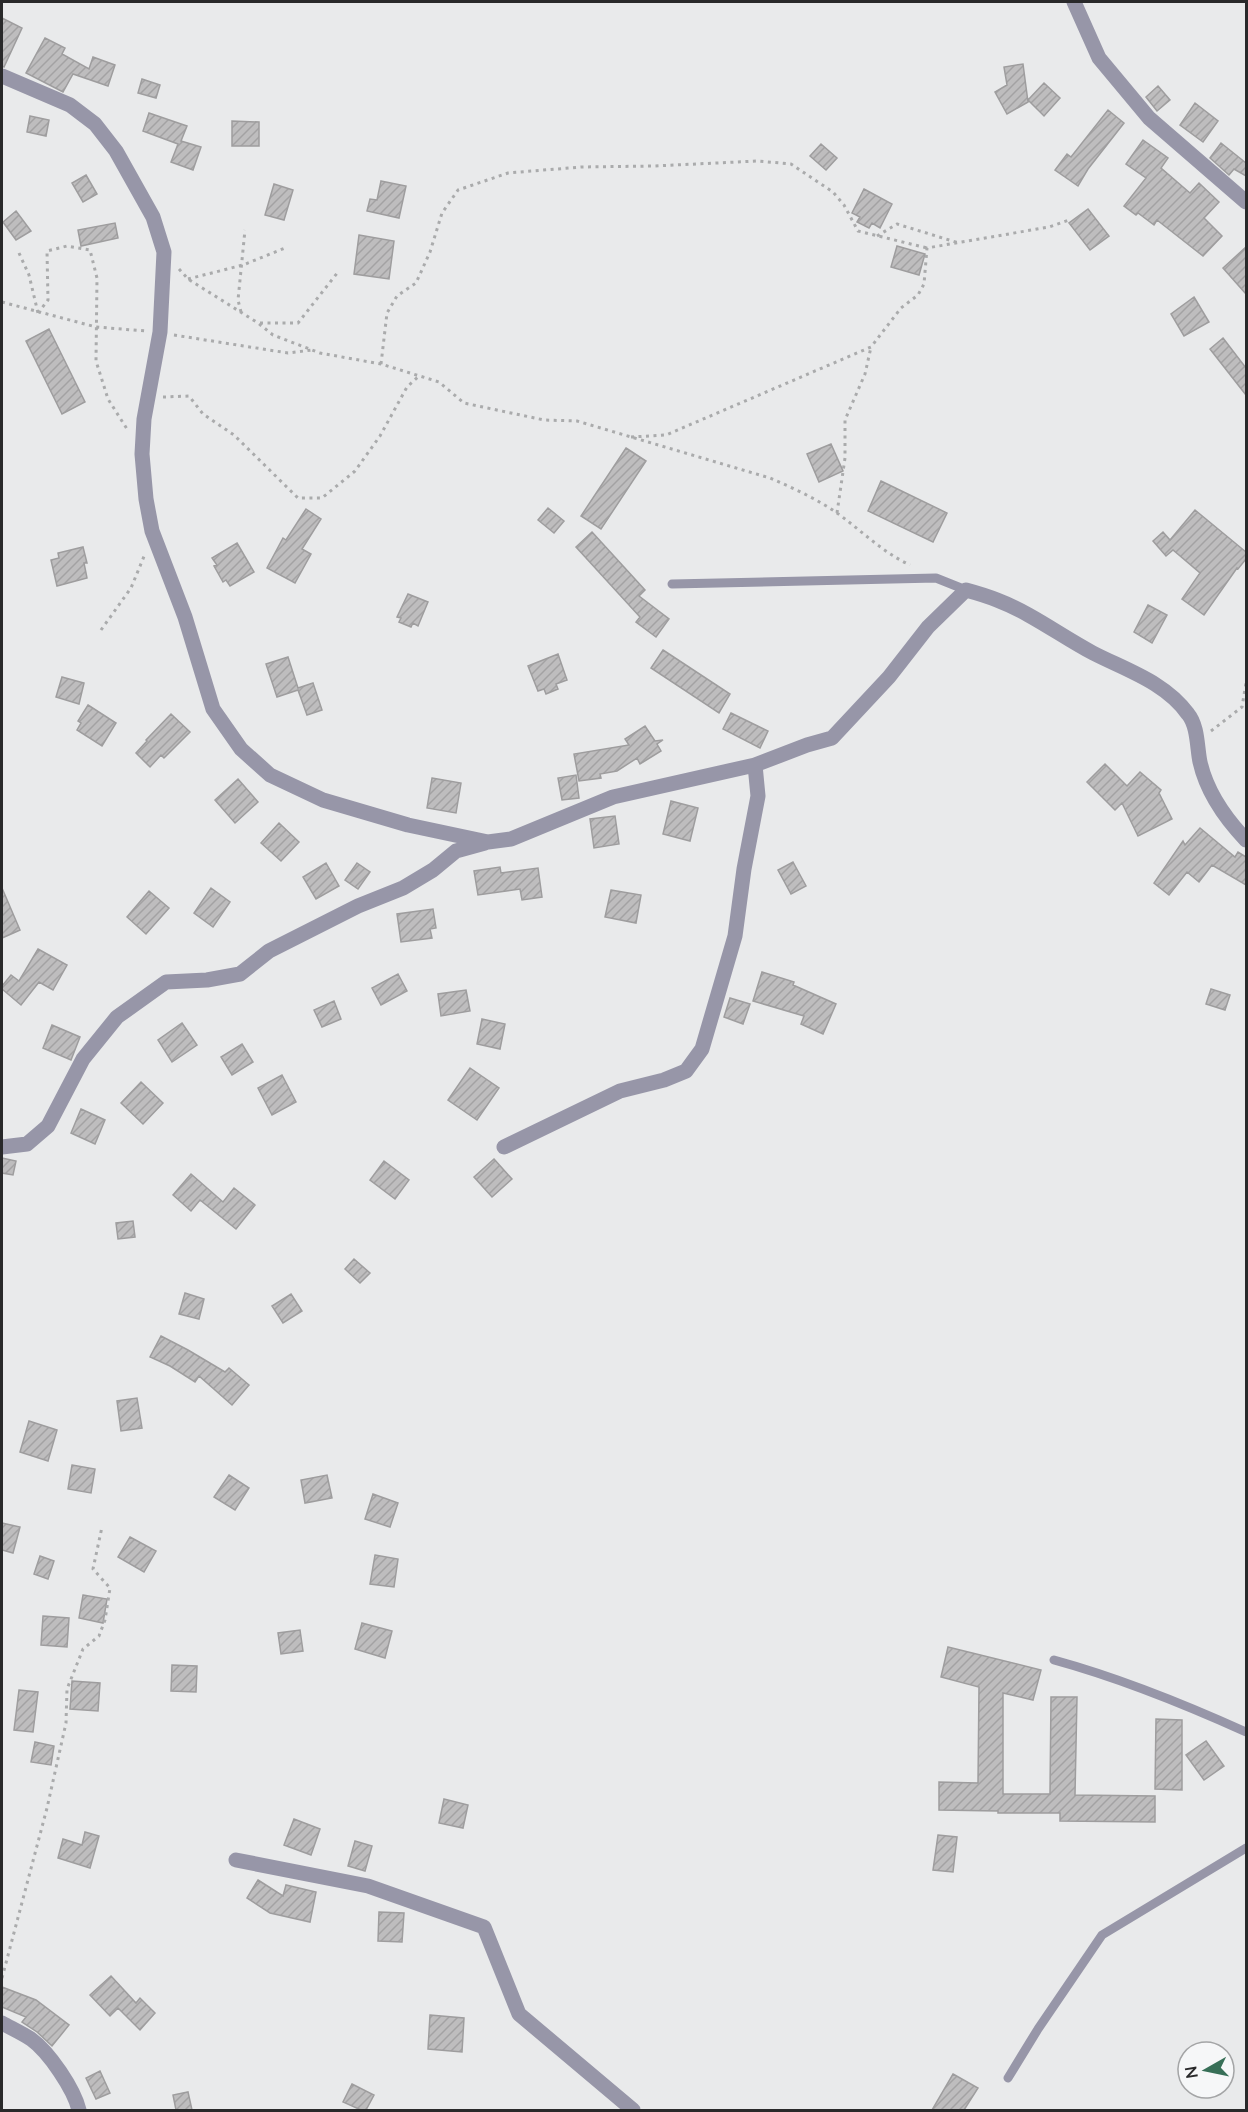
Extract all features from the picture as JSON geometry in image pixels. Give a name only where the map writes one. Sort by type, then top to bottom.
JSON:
[{"type":"street","points":[[1074,2],[1099,58],[1149,118],[1246,202]]},
{"type":"street","points":[[2,76],[70,105],[95,124],[116,151],[153,217],[164,252],[160,332],[144,419],[142,454],[146,499],[152,531],[185,617],[213,709],[241,749],[270,776],[323,800],[408,825],[488,842]]},
{"type":"street","points":[[2,1147],[27,1144],[48,1126],[83,1059],[117,1017],[166,982],[207,980],[240,974],[269,951],[358,906],[404,888],[434,870],[456,851],[488,842],[511,839],[613,797],[755,765],[832,738],[889,676],[928,627],[966,590],[998,600],[1092,652],[1146,677],[1170,695],[1189,714],[1193,723],[1200,764],[1216,803],[1228,821],[1246,840]]},
{"type":"street","points":[[504,1147],[620,1091],[663,1080],[686,1071],[702,1049],[735,936],[744,869],[758,796],[755,765]]},
{"type":"street","points":[[236,1860],[368,1886],[484,1927],[519,2014],[633,2110]]},
{"type":"street","points":[[2,2022],[33,2041],[57,2068],[77,2101],[79,2110]]},
{"type":"lane","points":[[672,584],[936,578],[966,590]]},
{"type":"lane","points":[[1054,1660],[1124,1681],[1246,1732]]},
{"type":"lane","points":[[1008,2078],[1038,2029],[1102,1935],[1246,1848]]},
{"type":"path","points":[[381,364],[387,312],[397,296],[416,283],[430,252],[442,213],[458,190],[508,172],[758,161],[791,164],[833,192],[844,205],[858,231],[927,249],[1049,228],[1069,220]]},
{"type":"path","points":[[877,236],[897,225],[961,244]]},
{"type":"path","points":[[241,312],[238,300],[245,230]]},
{"type":"path","points":[[38,313],[48,300],[47,251],[67,246],[90,250],[97,278],[96,361],[108,399],[129,432]]},
{"type":"path","points":[[188,279],[243,264],[285,248]]},
{"type":"path","points":[[837,513],[845,458],[844,420],[865,374],[871,347],[901,308],[918,295],[924,284],[927,249]]},
{"type":"path","points":[[164,252],[188,279],[273,335],[320,353],[381,364],[439,382],[464,403],[544,420],[577,421],[770,478],[798,490],[837,513],[896,558],[936,578]]},
{"type":"path","points":[[19,253],[29,275],[38,313]]},
{"type":"path","points":[[258,323],[298,323],[338,272]]},
{"type":"path","points":[[2,302],[96,327],[160,332],[288,353],[315,350]]},
{"type":"path","points":[[629,437],[666,435],[871,347]]},
{"type":"path","points":[[148,397],[189,396],[203,414],[234,435],[298,498],[322,498],[355,471],[380,436],[407,387],[419,376]]},
{"type":"path","points":[[101,630],[131,588],[149,546],[152,531]]},
{"type":"path","points":[[1196,742],[1242,707],[1246,683]]},
{"type":"path","points":[[2,1978],[57,1765],[66,1723],[67,1689],[83,1649],[99,1636],[105,1620],[111,1588],[93,1569],[102,1527]]},
{"type":"building","points":[[2,18],[22,28],[4,67],[2,66]]},
{"type":"building","points":[[45,38],[65,48],[62,54],[89,69],[93,57],[115,65],[108,86],[73,74],[63,92],[26,73]]},
{"type":"building","points":[[1023,64],[1028,102],[1007,114],[995,92],[1007,85],[1004,67]]},
{"type":"building","points":[[142,79],[160,85],[156,98],[138,93]]},
{"type":"building","points":[[1044,83],[1060,98],[1044,116],[1028,100]]},
{"type":"building","points":[[1158,86],[1170,100],[1157,111],[1146,97]]},
{"type":"building","points":[[1195,103],[1218,121],[1203,142],[1180,125]]},
{"type":"building","points":[[1108,110],[1124,123],[1088,169],[1078,186],[1055,170],[1067,154],[1071,157]]},
{"type":"building","points":[[149,113],[187,126],[181,141],[201,147],[193,170],[171,162],[178,144],[143,131]]},
{"type":"building","points":[[30,116],[49,120],[46,136],[27,132]]},
{"type":"building","points":[[232,121],[259,122],[259,146],[232,146]]},
{"type":"building","points":[[1143,140],[1168,158],[1161,168],[1190,193],[1199,183],[1219,202],[1204,218],[1222,236],[1203,256],[1157,220],[1154,225],[1124,206],[1146,178],[1126,164]]},
{"type":"building","points":[[1221,143],[1246,163],[1246,176],[1234,169],[1229,175],[1210,158]]},
{"type":"building","points":[[821,144],[837,158],[826,170],[810,156]]},
{"type":"building","points":[[86,175],[97,194],[83,202],[72,183]]},
{"type":"building","points":[[381,181],[406,186],[399,218],[367,211],[370,199],[377,200]]},
{"type":"building","points":[[274,184],[293,190],[284,220],[265,215]]},
{"type":"building","points":[[864,189],[892,204],[880,228],[872,223],[869,228],[857,222],[860,217],[852,213]]},
{"type":"building","points":[[1088,209],[1109,236],[1090,250],[1069,223]]},
{"type":"building","points":[[16,211],[31,231],[16,240],[3,222]]},
{"type":"building","points":[[115,223],[118,238],[81,246],[78,230]]},
{"type":"building","points":[[359,235],[394,241],[389,279],[354,274]]},
{"type":"building","points":[[897,246],[925,254],[919,275],[891,267]]},
{"type":"building","points":[[1246,247],[1246,294],[1223,268]]},
{"type":"building","points":[[1194,297],[1209,322],[1184,336],[1171,314]]},
{"type":"building","points":[[49,329],[85,402],[62,414],[26,341]]},
{"type":"building","points":[[1223,338],[1246,368],[1246,395],[1210,349]]},
{"type":"building","points":[[831,444],[843,471],[819,482],[807,454]]},
{"type":"building","points":[[626,448],[646,461],[601,529],[581,516]]},
{"type":"building","points":[[881,481],[947,513],[933,542],[868,511]]},
{"type":"building","points":[[548,508],[564,521],[554,533],[538,520]]},
{"type":"building","points":[[306,509],[321,519],[302,549],[311,554],[295,583],[267,568],[283,538],[286,540]]},
{"type":"building","points":[[1195,510],[1246,552],[1246,559],[1237,568],[1204,615],[1182,599],[1200,573],[1173,550],[1166,556],[1153,541],[1163,532],[1170,540]]},
{"type":"building","points":[[592,532],[645,590],[639,596],[669,619],[656,637],[636,622],[640,617],[576,547]]},
{"type":"building","points":[[237,543],[254,572],[230,586],[226,580],[223,582],[212,558]]},
{"type":"building","points":[[83,547],[87,563],[84,563],[87,578],[57,586],[51,560],[59,558],[58,553]]},
{"type":"building","points":[[408,594],[428,602],[418,626],[413,623],[411,627],[399,622],[401,618],[397,617]]},
{"type":"building","points":[[1148,605],[1167,615],[1152,643],[1134,632]]},
{"type":"building","points":[[663,650],[730,694],[719,713],[651,668]]},
{"type":"building","points":[[558,654],[567,680],[556,684],[558,689],[546,694],[544,689],[538,691],[528,666]]},
{"type":"building","points":[[288,657],[298,688],[313,683],[322,710],[307,715],[298,690],[277,697],[266,664]]},
{"type":"building","points":[[62,677],[84,683],[79,704],[56,697]]},
{"type":"building","points":[[88,705],[116,723],[102,746],[77,730],[81,723],[78,721]]},
{"type":"building","points":[[731,713],[768,731],[760,748],[723,729]]},
{"type":"building","points":[[171,714],[190,732],[164,758],[161,755],[150,767],[136,753]]},
{"type":"building","points":[[645,726],[655,741],[663,740],[657,744],[661,751],[640,764],[637,758],[617,771],[600,774],[601,778],[579,781],[574,754],[629,745],[625,739]]},
{"type":"building","points":[[1105,764],[1127,786],[1140,772],[1161,790],[1159,793],[1172,819],[1138,836],[1122,803],[1115,810],[1087,782]]},
{"type":"building","points":[[576,775],[579,798],[562,800],[558,778]]},
{"type":"building","points":[[432,778],[461,783],[456,813],[427,808]]},
{"type":"building","points":[[238,779],[258,802],[235,823],[215,800]]},
{"type":"building","points":[[671,801],[698,808],[690,841],[663,834]]},
{"type":"building","points":[[615,816],[619,844],[594,848],[590,819]]},
{"type":"building","points":[[279,823],[299,842],[281,861],[261,843]]},
{"type":"building","points":[[1200,828],[1235,857],[1238,852],[1246,857],[1246,885],[1212,865],[1199,882],[1187,872],[1169,895],[1154,883],[1183,841],[1185,845]]},
{"type":"building","points":[[793,862],[806,886],[791,894],[778,870]]},
{"type":"building","points":[[326,863],[339,886],[316,899],[303,877]]},
{"type":"building","points":[[357,863],[370,872],[358,889],[345,880]]},
{"type":"building","points":[[500,867],[501,873],[538,868],[542,897],[522,900],[520,889],[478,895],[474,871]]},
{"type":"building","points":[[2,888],[20,930],[2,938]]},
{"type":"building","points":[[211,888],[230,902],[213,927],[194,913]]},
{"type":"building","points":[[611,890],[641,895],[636,923],[605,917]]},
{"type":"building","points":[[149,891],[169,908],[146,934],[127,917]]},
{"type":"building","points":[[433,909],[436,928],[430,929],[432,938],[401,942],[397,914]]},
{"type":"building","points":[[38,949],[67,965],[53,990],[39,982],[21,1005],[2,989],[2,986],[11,975],[19,981]]},
{"type":"building","points":[[762,972],[794,982],[793,985],[836,1004],[823,1034],[801,1024],[804,1016],[753,1001]]},
{"type":"building","points":[[398,974],[407,991],[381,1005],[372,988]]},
{"type":"building","points":[[1211,989],[1230,995],[1225,1010],[1206,1004]]},
{"type":"building","points":[[466,990],[470,1011],[441,1016],[438,994]]},
{"type":"building","points":[[730,998],[750,1004],[743,1024],[724,1017]]},
{"type":"building","points":[[334,1001],[341,1019],[322,1027],[314,1010]]},
{"type":"building","points":[[482,1019],[505,1024],[500,1049],[477,1044]]},
{"type":"building","points":[[182,1023],[197,1045],[172,1062],[158,1040]]},
{"type":"building","points":[[52,1025],[80,1037],[71,1060],[43,1048]]},
{"type":"building","points":[[242,1044],[253,1062],[232,1075],[221,1057]]},
{"type":"building","points":[[470,1068],[499,1088],[477,1120],[448,1100]]},
{"type":"building","points":[[282,1075],[296,1102],[272,1115],[258,1088]]},
{"type":"building","points":[[141,1082],[163,1103],[143,1124],[121,1103]]},
{"type":"building","points":[[81,1109],[105,1120],[95,1144],[71,1133]]},
{"type":"building","points":[[2,1158],[16,1161],[13,1175],[2,1173]]},
{"type":"building","points":[[494,1159],[512,1179],[492,1197],[474,1177]]},
{"type":"building","points":[[384,1161],[409,1180],[395,1199],[370,1180]]},
{"type":"building","points":[[191,1174],[223,1202],[234,1188],[255,1205],[236,1229],[200,1200],[191,1211],[173,1195]]},
{"type":"building","points":[[133,1221],[135,1237],[118,1239],[116,1223]]},
{"type":"building","points":[[354,1259],[370,1273],[360,1283],[345,1269]]},
{"type":"building","points":[[185,1293],[204,1299],[199,1319],[179,1314]]},
{"type":"building","points":[[291,1294],[302,1311],[283,1323],[272,1306]]},
{"type":"building","points":[[161,1336],[225,1372],[229,1368],[249,1385],[232,1405],[199,1376],[195,1382],[170,1366],[150,1357]]},
{"type":"building","points":[[137,1398],[142,1428],[121,1431],[117,1401]]},
{"type":"building","points":[[29,1421],[57,1430],[48,1461],[20,1452]]},
{"type":"building","points":[[72,1465],[95,1469],[91,1493],[68,1489]]},
{"type":"building","points":[[229,1475],[249,1488],[235,1510],[214,1497]]},
{"type":"building","points":[[327,1475],[332,1498],[305,1503],[301,1480]]},
{"type":"building","points":[[373,1494],[398,1503],[390,1527],[365,1519]]},
{"type":"building","points":[[2,1523],[20,1527],[13,1553],[2,1550]]},
{"type":"building","points":[[130,1537],[156,1551],[144,1572],[118,1557]]},
{"type":"building","points":[[375,1555],[398,1559],[394,1587],[370,1584]]},
{"type":"building","points":[[40,1556],[54,1561],[48,1579],[34,1574]]},
{"type":"building","points":[[83,1595],[107,1599],[103,1623],[79,1618]]},
{"type":"building","points":[[43,1616],[69,1618],[67,1647],[41,1645]]},
{"type":"building","points":[[362,1623],[392,1631],[385,1658],[355,1649]]},
{"type":"building","points":[[300,1630],[303,1651],[281,1654],[278,1633]]},
{"type":"building","points":[[948,1647],[1041,1670],[1033,1700],[1003,1693],[1003,1794],[1050,1794],[1051,1697],[1077,1697],[1075,1795],[1155,1796],[1155,1822],[1060,1821],[1060,1813],[939,1810],[939,1782],[978,1783],[979,1687],[941,1677]]},
{"type":"building","points":[[172,1665],[197,1666],[196,1692],[171,1691]]},
{"type":"building","points":[[72,1681],[100,1683],[98,1711],[70,1709]]},
{"type":"building","points":[[19,1690],[38,1692],[33,1732],[14,1730]]},
{"type":"building","points":[[1156,1719],[1182,1720],[1182,1790],[1155,1789]]},
{"type":"building","points":[[1206,1741],[1224,1766],[1204,1780],[1186,1755]]},
{"type":"building","points":[[35,1742],[54,1746],[51,1765],[31,1762]]},
{"type":"building","points":[[444,1799],[468,1805],[463,1828],[439,1823]]},
{"type":"building","points":[[294,1819],[320,1829],[311,1855],[284,1845]]},
{"type":"building","points":[[85,1832],[99,1836],[90,1868],[58,1858],[63,1839],[82,1845]]},
{"type":"building","points":[[938,1835],[957,1837],[953,1872],[933,1870]]},
{"type":"building","points":[[355,1841],[372,1846],[365,1871],[348,1866]]},
{"type":"building","points":[[258,1880],[283,1896],[286,1885],[316,1892],[310,1922],[270,1913],[247,1898]]},
{"type":"building","points":[[379,1912],[404,1913],[402,1942],[378,1941]]},
{"type":"building","points":[[111,1976],[136,2003],[140,1998],[155,2013],[140,2030],[118,2008],[110,2016],[90,1995]]},
{"type":"building","points":[[2,1987],[36,2000],[69,2025],[52,2046],[22,2022],[26,2017],[2,2007]]},
{"type":"building","points":[[430,2015],[464,2018],[462,2052],[428,2049]]},
{"type":"building","points":[[100,2071],[110,2093],[96,2099],[86,2078]]},
{"type":"building","points":[[953,2074],[978,2088],[964,2110],[932,2110]]},
{"type":"building","points":[[352,2084],[374,2095],[366,2110],[343,2102]]},
{"type":"building","points":[[188,2092],[192,2110],[176,2110],[173,2095]]}]
